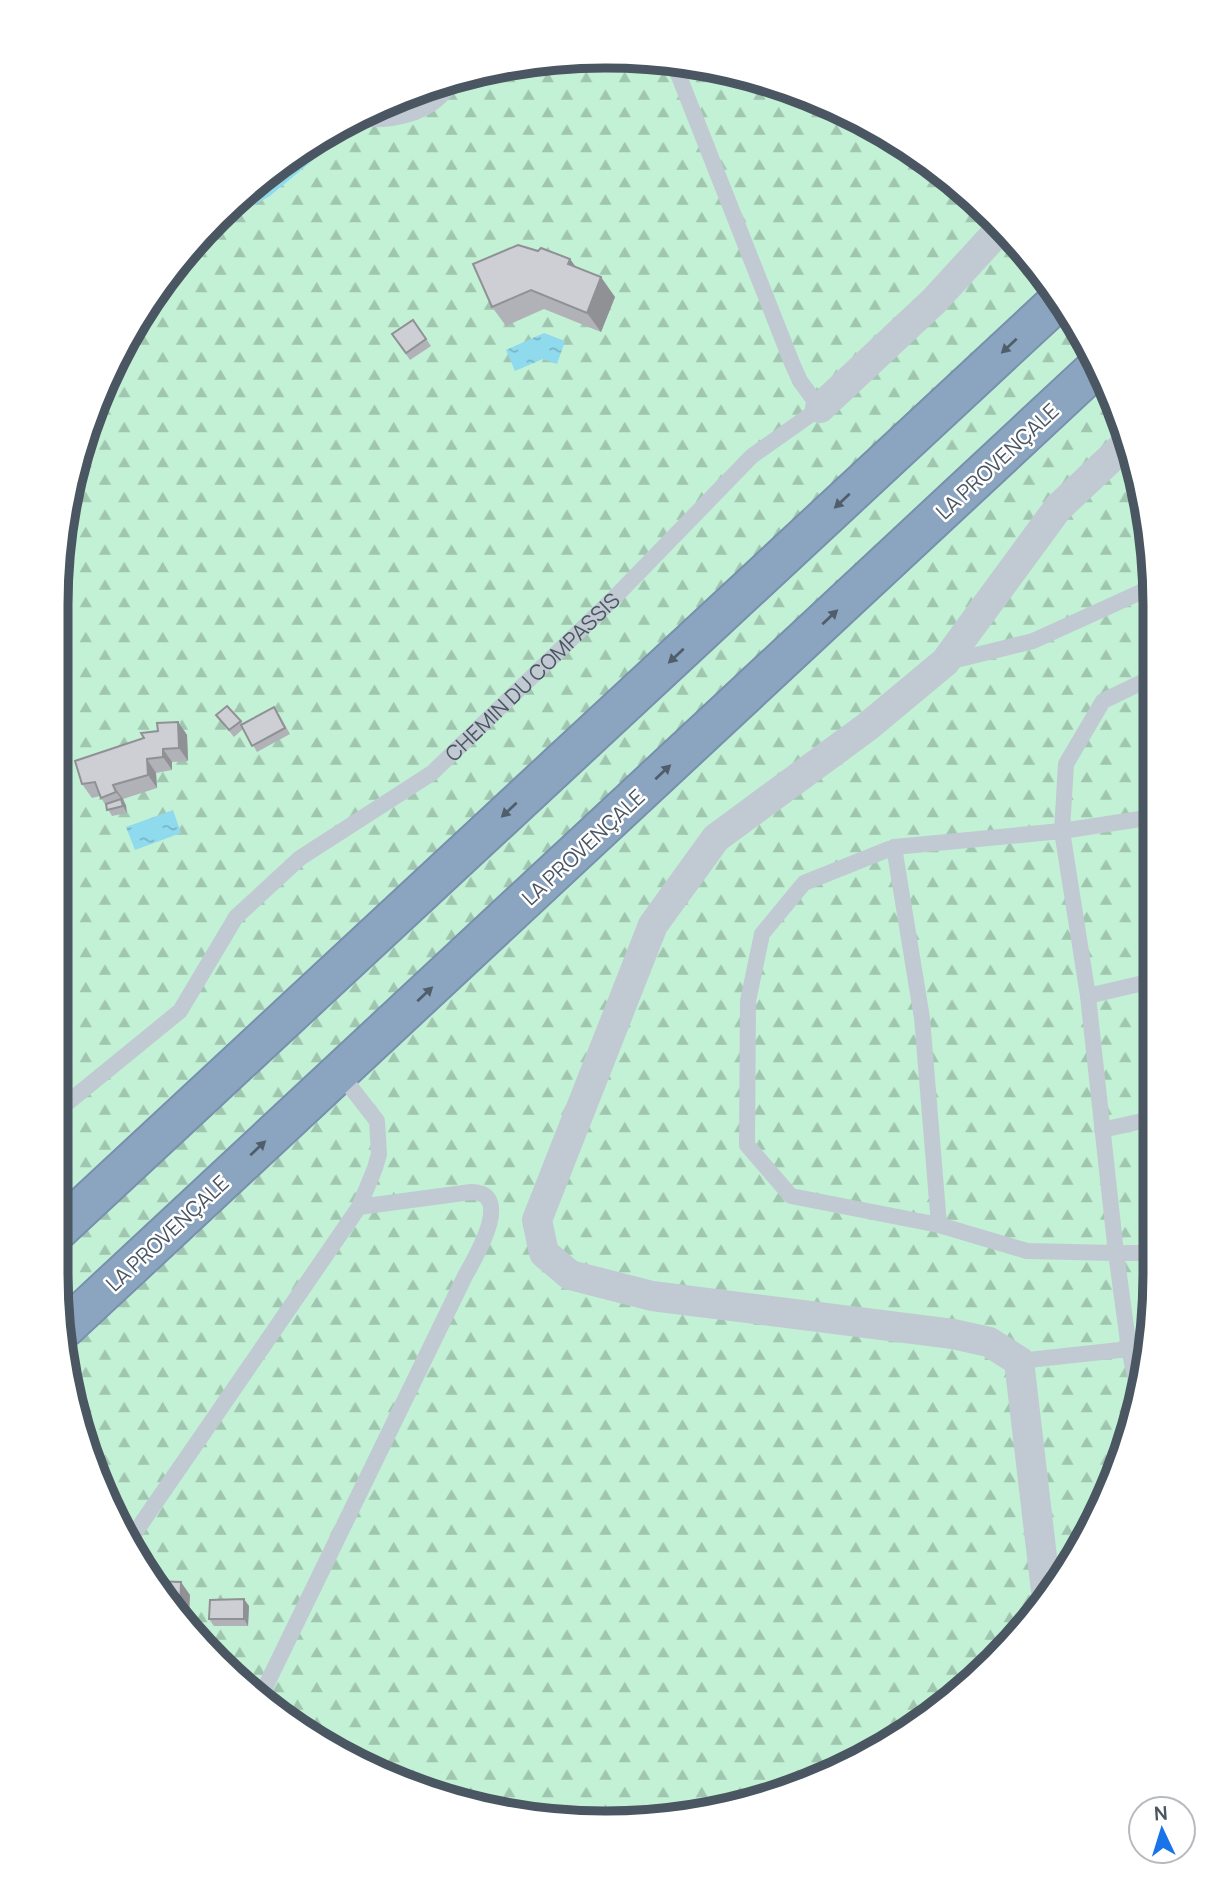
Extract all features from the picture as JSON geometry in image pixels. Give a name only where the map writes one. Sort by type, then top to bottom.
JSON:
[{"type":"highway","points":[[68,1221],[1052,307]]},
{"type":"highway","name":"LA PROVENÇALE","points":[[71,1323],[1090,374]]},
{"type":"street","name":"CHEMIN DU COMPASSIS","points":[[820,408],[934,302],[995,236]]},
{"type":"street","points":[[1045,1582],[1019,1361],[989,1342],[953,1334],[652,1296],[570,1275],[544,1253],[537,1220],[653,925],[716,838],[867,727],[945,662],[1058,508],[1119,450]]},
{"type":"lane","points":[[678,73],[792,363],[800,381],[820,408]]},
{"type":"lane","points":[[380,118],[410,113],[429,105],[444,94]]},
{"type":"lane","name":"CHEMIN DU COMPASSIS","points":[[68,1102],[180,1011],[236,917],[300,858],[432,773],[617,596],[752,456],[820,408]]},
{"type":"lane","points":[[945,662],[1034,641],[1143,591]]},
{"type":"lane","points":[[1134,1370],[1116,1254],[1088,996],[1062,831],[1066,764],[1103,701],[1143,682]]},
{"type":"lane","points":[[1143,819],[1062,831],[894,847],[804,883],[762,934],[748,1001],[747,1145],[790,1196],[939,1225],[1027,1251],[1143,1253]]},
{"type":"lane","points":[[894,847],[922,1018],[939,1225]]},
{"type":"lane","points":[[1088,996],[1143,983]]},
{"type":"lane","points":[[135,1533],[359,1208],[379,1154],[377,1121],[339,1072]]},
{"type":"lane","points":[[1102,1130],[1143,1121]]},
{"type":"lane","points":[[265,1689],[486,1238],[491,1203],[479,1192],[471,1192],[359,1208]]},
{"type":"lane","points":[[1019,1361],[1137,1350]]},
{"type":"green space","points":[[570,69],[641,69],[745,87],[811,109],[843,124],[874,140],[933,179],[1009,251],[1032,278],[1071,337],[1102,400],[1114,433],[1132,501],[1142,570],[1142,1309],[1124,1413],[1102,1479],[1071,1542],[1032,1601],[960,1677],[904,1720],[874,1739],[811,1770],[745,1792],[641,1810],[570,1810],[501,1800],[433,1782],[400,1770],[337,1739],[278,1700],[226,1653],[179,1601],[140,1542],[109,1479],[87,1413],[69,1309],[69,570],[87,466],[109,400],[140,337],[179,278],[251,202],[278,179],[337,140],[400,109],[433,97],[466,87],[535,73]]},
{"type":"water","points":[[544,333],[565,341],[557,364],[543,359],[515,371],[506,350]]},
{"type":"water","points":[[173,810],[181,833],[135,850],[126,827]]},
{"type":"building","points":[[518,245],[538,251],[541,248],[570,259],[568,264],[601,277],[587,313],[531,290],[492,307],[473,264]]},
{"type":"building","points":[[413,320],[426,339],[406,353],[392,334]]},
{"type":"building","points":[[227,706],[241,721],[229,730],[216,715]]},
{"type":"building","points":[[274,707],[285,728],[252,746],[241,725]]},
{"type":"building","points":[[178,722],[179,748],[163,749],[163,757],[147,759],[148,775],[113,785],[116,792],[101,798],[95,782],[82,784],[75,761],[144,738],[141,733],[158,731],[157,723]]},
{"type":"building","points":[[121,799],[123,806],[107,810],[106,804]]},
{"type":"building","points":[[166,1581],[181,1582],[180,1603]]},
{"type":"building","points":[[244,1599],[244,1619],[209,1619],[210,1600]]},
{"type":"waterway","points":[[255,199],[305,160]]}]
